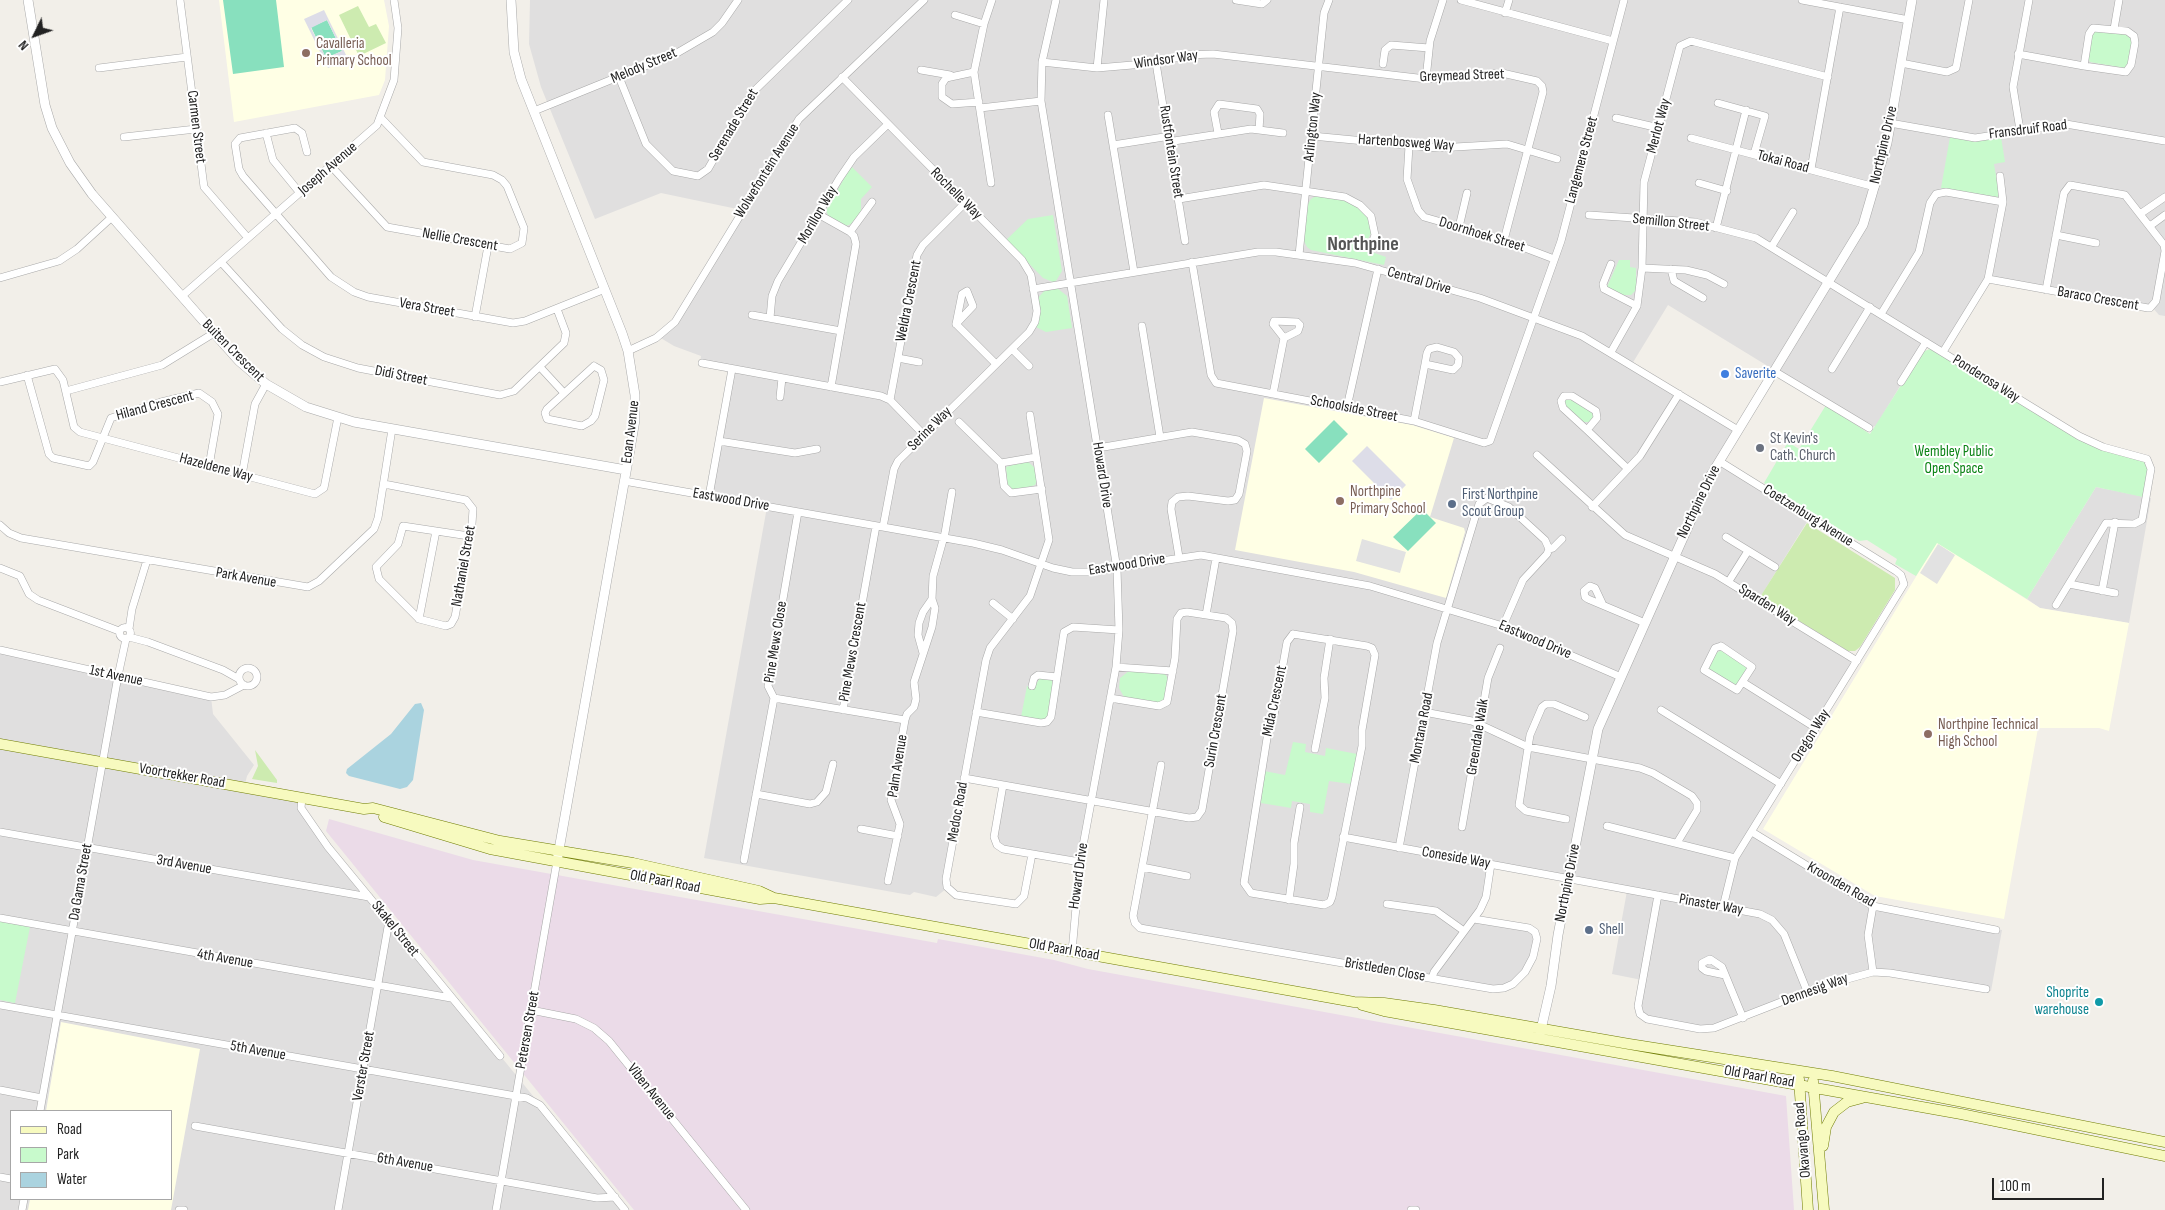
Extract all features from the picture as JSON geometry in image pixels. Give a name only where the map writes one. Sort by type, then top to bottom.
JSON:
[{"type":"main road","name":"Voortrekker Road","points":[[0,744],[364,809],[463,842],[557,861]]},
{"type":"main road","name":"Voortrekker Road","points":[[364,809],[373,808],[403,815],[500,841],[559,850]]},
{"type":"main road","name":"Old Paarl Road","points":[[559,850],[634,863],[759,891],[774,898]]},
{"type":"main road","name":"Old Paarl Road","points":[[557,861],[760,899],[774,898],[1354,1002],[1426,1008],[1540,1033],[2165,1156]]},
{"type":"main road","name":"Old Paarl Road","points":[[1540,1033],[1800,1070],[2165,1142]]},
{"type":"main road","name":"Okavango Road","points":[[1800,1070],[1799,1084],[1808,1210]]},
{"type":"main road","name":"Okavango Road","points":[[1813,1073],[1824,1210]]},
{"type":"main road","points":[[1821,1156],[1826,1127],[1834,1112],[1848,1102],[1867,1096]]},
{"type":"street","name":"Buiten Crescent","points":[[28,0],[40,82],[52,128],[79,177],[239,361],[266,384],[306,406],[338,418],[626,470]]},
{"type":"street","name":"Carmen Street","points":[[180,0],[196,128],[206,190],[248,238]]},
{"type":"street","name":"Joseph Avenue","points":[[182,296],[371,131],[380,117],[394,80],[398,28],[394,0]]},
{"type":"street","name":"Eoan Avenue","points":[[511,0],[514,52],[521,78],[628,351],[636,405],[559,850]]},
{"type":"street","name":"Melody Street","points":[[534,111],[677,53],[704,38],[722,23],[738,0]]},
{"type":"street","name":"Serenade Street","points":[[619,77],[646,144],[673,171],[698,176],[708,169],[752,93],[848,0]]},
{"type":"street","name":"Wolwefontein Avenue","points":[[628,351],[656,338],[674,322],[799,119],[924,0]]},
{"type":"street","points":[[991,183],[974,72],[984,24],[992,0]]},
{"type":"street","name":"Howard Drive","points":[[1056,0],[1042,62],[1041,101],[1117,569],[1119,630],[1116,667],[1080,862],[1072,952]]},
{"type":"street","points":[[1097,68],[1104,0]]},
{"type":"street","points":[[1236,0],[1262,4],[1267,0]]},
{"type":"street","name":"Arlington Way","points":[[1299,255],[1320,67],[1324,13],[1329,0]]},
{"type":"street","points":[[1426,79],[1429,48],[1443,0]]},
{"type":"street","points":[[1461,0],[1614,41]]},
{"type":"street","points":[[1505,13],[1509,0]]},
{"type":"street","name":"Langemere Street","points":[[1484,443],[1490,441],[1494,436],[1561,241],[1624,0]]},
{"type":"street","points":[[1802,0],[1909,20]]},
{"type":"street","name":"Northpine Drive","points":[[1540,1033],[1598,729],[1701,494],[1719,461],[1860,231],[1875,187],[1890,123],[1912,0]]},
{"type":"street","points":[[1901,63],[1946,72],[1956,68],[1969,0]]},
{"type":"street","points":[[2020,130],[2013,87],[2028,0]]},
{"type":"street","points":[[2114,29],[2119,0]]},
{"type":"street","points":[[1811,169],[1840,7]]},
{"type":"street","points":[[955,15],[984,24]]},
{"type":"street","points":[[2018,54],[2119,73],[2128,70],[2134,38],[2130,32],[2097,27],[2091,29],[2084,66]]},
{"type":"street","name":"Merlot Way","points":[[1611,352],[1638,306],[1642,268],[1643,188],[1679,49],[1686,42],[1828,77]]},
{"type":"street","points":[[1383,64],[1385,50],[1390,45],[1429,48]]},
{"type":"street","name":"Windsor Way","points":[[1042,62],[1097,68],[1156,63],[1186,56],[1213,54],[1320,67]]},
{"type":"street","points":[[99,68],[187,57]]},
{"type":"street","name":"Rustfontein Street","points":[[1156,63],[1185,241]]},
{"type":"street","name":"Greymead Street","points":[[1320,67],[1426,79],[1443,80],[1502,74],[1537,81],[1542,86],[1543,92],[1528,150]]},
{"type":"street","points":[[922,70],[950,75],[974,72]]},
{"type":"street","points":[[950,75],[942,84],[942,97],[945,101],[952,104],[979,105],[1041,101]]},
{"type":"street","name":"Rochelle Way","points":[[842,77],[1028,268],[1033,289]]},
{"type":"street","points":[[1718,103],[1765,116],[1754,154]]},
{"type":"street","points":[[1218,134],[1214,112],[1219,104],[1257,109],[1260,114],[1259,130]]},
{"type":"street","points":[[1716,228],[1746,110]]},
{"type":"street","points":[[1108,115],[1134,272]]},
{"type":"street","name":"Nellie Crescent","points":[[331,166],[387,227],[488,246],[514,248],[522,242],[525,236],[524,228],[505,183],[493,175],[423,162],[380,117]]},
{"type":"street","points":[[1616,118],[1658,128]]},
{"type":"street","name":"Fransdruif Road","points":[[1890,123],[1975,138],[2052,124],[2073,124],[2165,141]]},
{"type":"street","name":"Morillon Way","points":[[770,318],[772,296],[776,286],[818,214],[846,168],[888,124]]},
{"type":"street","points":[[124,137],[196,128]]},
{"type":"street","name":"Vera Street","points":[[307,152],[298,129],[240,138],[235,144],[240,173],[331,277],[347,289],[368,297],[518,323],[605,289]]},
{"type":"street","points":[[1113,145],[1164,136],[1174,141],[1259,130],[1283,133]]},
{"type":"street","points":[[266,133],[272,160],[300,193]]},
{"type":"street","name":"Hartenbosweg Way","points":[[1312,136],[1409,146],[1451,148],[1503,144],[1557,159]]},
{"type":"street","name":"Tokai Road","points":[[1691,138],[1875,187]]},
{"type":"street","name":"Doornhoek Street","points":[[1409,146],[1406,176],[1420,213],[1427,219],[1504,240],[1554,259]]},
{"type":"street","points":[[1504,240],[1528,150]]},
{"type":"street","points":[[1943,352],[1988,279],[2003,202],[2000,176]]},
{"type":"street","points":[[1699,183],[1727,190]]},
{"type":"street","points":[[1179,199],[1250,185],[1264,185],[1345,197],[1364,208],[1374,225],[1374,240],[1370,249]]},
{"type":"street","name":"Baraco Crescent","points":[[1988,279],[2046,290],[2148,308],[2152,307],[2156,301],[2165,251],[2162,242],[2123,194],[2070,185],[2064,190],[2046,290]]},
{"type":"street","points":[[1881,314],[1920,252],[1930,203],[1936,194],[1946,192],[2003,202]]},
{"type":"street","points":[[1459,228],[1467,193]]},
{"type":"street","points":[[2140,214],[2165,197]]},
{"type":"street","points":[[850,232],[872,202]]},
{"type":"street","name":"Weldra Crescent","points":[[890,400],[917,255],[923,245],[965,202]]},
{"type":"street","points":[[1772,246],[1793,212]]},
{"type":"street","points":[[818,214],[850,232],[854,236],[856,244],[831,387]]},
{"type":"street","name":"Semillon Street","points":[[1589,215],[1691,222],[1756,238],[1830,282]]},
{"type":"street","points":[[2150,226],[2165,215]]},
{"type":"street","points":[[0,278],[60,261],[77,249],[112,217]]},
{"type":"street","points":[[2056,235],[2096,243]]},
{"type":"street","points":[[475,317],[488,246]]},
{"type":"street","name":"Central Drive","points":[[1070,282],[1258,252],[1299,255],[1378,269],[1480,298],[1582,336],[1738,430]]},
{"type":"street","name":"Didi Street","points":[[221,262],[282,329],[307,348],[335,362],[500,395],[514,391],[565,341],[565,330],[557,309]]},
{"type":"street","name":"Schoolside Street","points":[[1192,262],[1210,375],[1214,382],[1221,385],[1414,421],[1484,443]]},
{"type":"street","points":[[1611,264],[1603,284],[1604,289],[1638,306]]},
{"type":"street","points":[[1642,268],[1671,269],[1707,275],[1724,284]]},
{"type":"street","points":[[1347,407],[1378,269]]},
{"type":"street","points":[[1671,269],[1672,277],[1676,282],[1703,298]]},
{"type":"street","points":[[1033,289],[1070,282]]},
{"type":"street","name":"Ponderosa Way","points":[[1830,282],[2078,436],[2149,461],[2151,469],[2142,520],[2134,524],[2115,522]]},
{"type":"street","name":"Serine Way","points":[[879,526],[896,464],[1031,329],[1035,322],[1036,310],[1033,289]]},
{"type":"street","points":[[1832,369],[1870,307]]},
{"type":"street","points":[[752,314],[840,331]]},
{"type":"street","points":[[956,324],[996,364]]},
{"type":"street","points":[[1142,326],[1160,437]]},
{"type":"street","points":[[66,391],[162,365],[214,333]]},
{"type":"street","points":[[1273,394],[1284,338]]},
{"type":"street","points":[[1901,382],[1926,342]]},
{"type":"street","points":[[1414,421],[1427,353],[1433,347],[1454,352],[1459,358],[1458,365],[1453,370],[1425,364]]},
{"type":"street","points":[[1012,349],[1028,366]]},
{"type":"street","name":"Weldra Crescent","points":[[898,358],[919,362]]},
{"type":"street","points":[[702,363],[881,396],[890,400],[924,435]]},
{"type":"street","points":[[592,366],[598,366],[601,370],[604,380],[595,416],[589,424],[582,426],[546,417],[547,409],[564,393],[592,366]]},
{"type":"street","points":[[540,367],[564,393]]},
{"type":"street","name":"Hazeldene Way","points":[[27,375],[55,369],[66,391],[76,430],[316,494],[322,491],[338,418]]},
{"type":"street","points":[[709,496],[732,369]]},
{"type":"street","points":[[1774,371],[1869,428]]},
{"type":"street","points":[[0,382],[27,375],[50,456],[89,466],[93,462],[103,438]]},
{"type":"street","points":[[780,397],[782,378]]},
{"type":"street","points":[[242,475],[255,404],[266,384]]},
{"type":"street","name":"Hiland Crescent","points":[[103,438],[108,421],[116,414],[199,393],[212,402],[218,414],[209,466]]},
{"type":"street","points":[[1592,507],[1645,449],[1679,394]]},
{"type":"street","points":[[1587,430],[1597,418],[1596,411],[1572,396],[1564,396],[1562,406],[1587,430],[1628,469]]},
{"type":"street","name":"Medoc Road","points":[[1030,415],[1049,536],[1030,596],[987,654],[946,882],[950,892],[956,895],[1011,904],[1018,903],[1024,896],[1032,854]]},
{"type":"street","points":[[959,422],[1001,463],[1004,486],[1007,491],[1013,493],[1042,489]]},
{"type":"street","name":"Park Avenue","points":[[0,525],[9,533],[21,538],[308,587],[319,581],[370,534],[378,518],[392,429]]},
{"type":"street","points":[[1098,448],[1160,437],[1202,433],[1238,440],[1245,444],[1247,452],[1239,494],[1235,500],[1228,501],[1188,496],[1178,497],[1172,502],[1171,509],[1179,557]]},
{"type":"street","points":[[719,441],[795,453],[818,449]]},
{"type":"street","name":"Sparden Way","points":[[1537,455],[1625,536],[1728,581],[1857,661]]},
{"type":"street","points":[[1001,463],[1036,457]]},
{"type":"street","name":"Coetzenburg Avenue","points":[[1719,461],[1896,571]]},
{"type":"street","name":"Eastwood Drive","points":[[624,481],[943,538],[1002,550],[1041,564],[1072,572],[1117,569],[1179,557],[1201,555],[1370,586],[1503,626],[1621,677]]},
{"type":"street","name":"Nathaniel Street","points":[[384,484],[466,500],[473,509],[455,617],[451,624],[446,626],[419,619]]},
{"type":"street","name":"Palm Avenue","points":[[888,881],[900,822],[891,800],[905,720],[907,714],[914,707],[916,690],[914,682],[932,626],[935,608],[932,599],[933,576],[952,492]]},
{"type":"street","name":"Montana Road","points":[[1399,848],[1437,643],[1482,500],[1490,498],[1509,507],[1545,540],[1549,549]]},
{"type":"street","name":"Pine Mews Close","points":[[744,860],[774,698],[768,686],[798,512]]},
{"type":"street","points":[[2056,605],[2106,523],[2115,522],[2102,591]]},
{"type":"street","points":[[419,619],[379,579],[375,570],[398,544],[403,526],[469,536]]},
{"type":"street","name":"Pine Mews Crescent","points":[[774,698],[843,710],[879,526]]},
{"type":"street","points":[[419,619],[436,531]]},
{"type":"street","points":[[1726,537],[1774,567]]},
{"type":"street","points":[[1503,626],[1523,580],[1547,554],[1549,549],[1553,548],[1562,539]]},
{"type":"street","points":[[1728,581],[1748,550]]},
{"type":"street","points":[[1110,698],[1162,705],[1169,699],[1178,617],[1187,612],[1206,615],[1216,558]]},
{"type":"street","name":"Da Gama Street","points":[[40,1110],[125,633],[147,560]]},
{"type":"street","points":[[0,568],[20,576],[30,594],[38,600],[125,633]]},
{"type":"street","name":"Oregon Way","points":[[1723,907],[1735,858],[1904,584],[1901,575],[1896,571]]},
{"type":"street","points":[[2069,584],[2115,593]]},
{"type":"street","name":"Palm Avenue","points":[[923,653],[918,635],[919,625],[923,612],[932,599]]},
{"type":"street","points":[[993,604],[1014,619]]},
{"type":"street","points":[[1602,605],[1645,623]]},
{"type":"street","name":"Surin Crescent","points":[[964,778],[1192,819],[1197,817],[1202,810],[1234,628],[1228,620],[1206,615]]},
{"type":"street","points":[[919,625],[932,626]]},
{"type":"street","points":[[976,712],[1044,723],[1051,717],[1063,636],[1066,630],[1073,627],[1119,630]]},
{"type":"street","name":"1st Avenue","points":[[0,650],[211,697],[220,696],[232,691],[241,679],[223,670],[125,633]]},
{"type":"street","name":"Mida Crescent","points":[[1296,634],[1330,639],[1367,646],[1372,648],[1375,655],[1362,730],[1362,746],[1330,902],[1321,905],[1251,893],[1244,886],[1258,803],[1258,786],[1287,640],[1296,634]]},
{"type":"street","points":[[1315,749],[1325,698],[1324,678],[1330,639]]},
{"type":"street","points":[[1717,647],[1723,647],[1751,665],[1752,669],[1744,683],[1739,690],[1735,690],[1705,672],[1705,665],[1717,647]]},
{"type":"street","name":"Greendale Walk","points":[[1462,827],[1488,678],[1500,648]]},
{"type":"street","points":[[1116,667],[1173,670]]},
{"type":"street","points":[[1032,686],[1034,678],[1038,675],[1057,677]]},
{"type":"street","points":[[1744,683],[1816,728]]},
{"type":"street","points":[[1566,819],[1526,811],[1520,807],[1519,800],[1530,735],[1542,707],[1546,704],[1554,704],[1584,717]]},
{"type":"street","points":[[843,710],[905,720]]},
{"type":"street","points":[[1661,710],[1781,784]]},
{"type":"street","points":[[1424,712],[1472,721],[1528,747],[1640,768],[1653,773],[1695,798],[1697,810],[1677,843]]},
{"type":"street","points":[[756,794],[810,804],[817,802],[826,792],[833,764]]},
{"type":"street","points":[[1161,765],[1142,867],[1187,876]]},
{"type":"street","points":[[1003,785],[994,837],[995,842],[1002,849],[1080,862]]},
{"type":"street","name":"Skakel Street","points":[[302,798],[301,808],[308,820],[389,922],[500,1056]]},
{"type":"street","points":[[1288,900],[1300,807]]},
{"type":"street","points":[[1607,826],[1735,858]]},
{"type":"street","points":[[861,829],[898,836]]},
{"type":"street","name":"3rd Avenue","points":[[0,832],[369,897]]},
{"type":"street","name":"Kroonden Road","points":[[1752,832],[1873,906],[1996,930]]},
{"type":"street","name":"Coneside Way","points":[[1343,837],[1569,879]]},
{"type":"street","name":"Petersen Street","points":[[496,1210],[559,850]]},
{"type":"street","points":[[1432,978],[1434,972],[1474,919],[1486,897],[1491,864]]},
{"type":"street","name":"Bristleden Close","points":[[1142,867],[1133,916],[1136,924],[1143,928],[1432,978],[1504,988],[1513,984],[1525,972],[1533,957],[1537,939],[1535,932],[1529,928],[1474,919]]},
{"type":"street","name":"Pinaster Way","points":[[1569,879],[1760,914],[1776,924],[1786,939],[1807,991]]},
{"type":"street","name":"Dennesig Way","points":[[1658,895],[1638,1006],[1640,1014],[1647,1019],[1700,1029],[1714,1028],[1807,991],[1844,978],[1873,972],[1890,973],[1986,989]]},
{"type":"street","points":[[1387,904],[1436,911],[1464,931]]},
{"type":"street","points":[[1873,906],[1868,935],[1873,972]]},
{"type":"street","name":"4th Avenue","points":[[0,918],[451,998]]},
{"type":"street","name":"Verster Street","points":[[338,1210],[389,922]]},
{"type":"street","points":[[1724,975],[1743,1018]]},
{"type":"street","name":"5th Avenue","points":[[0,1005],[516,1096]]},
{"type":"street","name":"Viben Avenue","points":[[531,1010],[576,1019],[594,1028],[609,1041],[746,1210]]},
{"type":"street","points":[[0,1090],[42,1098]]},
{"type":"street","points":[[516,1096],[527,1098],[540,1105],[625,1210]]},
{"type":"street","name":"6th Avenue","points":[[195,1126],[596,1198],[615,1197]]},
{"type":"shaded area","name":"Cavalleria Primary School","points":[[219,0],[384,0],[389,26],[385,80],[379,95],[234,122]]},
{"type":"shaded area","points":[[530,0],[2165,0],[2165,316],[2159,315],[2152,307],[1989,279],[1943,353],[1926,343],[1876,426],[1869,428],[1668,305],[1632,364],[1739,430],[1721,461],[1810,517],[1759,599],[1858,661],[1753,832],[1872,905],[2002,930],[1991,991],[1891,973],[1844,979],[1715,1029],[1640,1014],[1642,980],[1612,974],[1627,891],[1492,865],[1477,917],[1536,931],[1534,957],[1504,989],[1143,928],[1134,922],[1151,812],[1093,801],[1081,860],[1003,848],[996,842],[1003,786],[966,779],[947,888],[936,897],[914,892],[910,895],[898,893],[704,858],[767,507],[709,496],[732,370],[700,364],[701,356],[674,346],[659,337],[675,322],[742,210],[661,193],[595,219],[541,87],[529,44]]},
{"type":"shaded area","points":[[324,10],[348,59],[328,68],[304,19]],"holes":[[[327,20],[342,51],[326,58],[311,28]]]},
{"type":"shaded area","name":"Northpine Primary School","points":[[1264,398],[1412,425],[1454,438],[1430,517],[1464,528],[1465,532],[1446,598],[1354,572],[1235,550]]},
{"type":"shaded area","points":[[1367,446],[1406,485],[1391,500],[1352,461]]},
{"type":"shaded area","points":[[2096,487],[2151,498],[2129,623],[2040,608],[2027,599]]},
{"type":"shaded area","points":[[1362,539],[1406,552],[1400,573],[1356,561]]},
{"type":"shaded area","name":"Northpine Technical High School","points":[[1937,542],[2040,608],[2129,623],[2109,731],[2099,728],[2038,728],[2004,919],[1875,896],[1763,829]]},
{"type":"shaded area","points":[[1938,544],[1955,555],[1937,584],[1920,573]]},
{"type":"shaded area","points":[[0,651],[211,697],[213,714],[254,765],[247,776],[244,788],[302,799],[308,820],[626,1210],[0,1210]]},
{"type":"shaded area","points":[[329,819],[473,860],[937,943],[938,939],[1054,960],[1088,969],[1786,1096],[1794,1210],[634,1210],[326,831]]},
{"type":"shaded area","points":[[61,1022],[200,1049],[171,1210],[28,1210],[30,1200],[172,1200],[172,1110],[46,1110]]},
{"type":"green space","points":[[223,0],[276,0],[284,67],[233,74]]},
{"type":"green space","points":[[358,6],[369,27],[376,24],[386,43],[359,56],[339,15]]},
{"type":"green space","points":[[327,20],[342,51],[326,58],[311,27]]},
{"type":"green space","points":[[2095,30],[2126,34],[2130,38],[2132,43],[2128,64],[2125,68],[2090,62],[2088,57],[2092,34]]},
{"type":"green space","points":[[1950,137],[2001,137],[2005,162],[1994,164],[1998,197],[1941,188]]},
{"type":"green space","points":[[851,166],[872,187],[861,199],[861,212],[851,224],[846,226],[829,217],[826,211]]},
{"type":"green space","points":[[1316,196],[1344,199],[1355,204],[1367,217],[1372,231],[1363,249],[1386,257],[1384,265],[1311,250],[1307,247],[1304,241],[1308,204]]},
{"type":"green space","points":[[1053,215],[1062,271],[1056,281],[1053,282],[1043,278],[1006,240],[1028,219]]},
{"type":"green space","points":[[1619,260],[1630,260],[1630,267],[1636,268],[1636,290],[1631,295],[1623,295],[1607,287]]},
{"type":"green space","points":[[1057,288],[1067,296],[1072,328],[1046,332],[1036,327],[1039,319],[1038,298],[1044,291]]},
{"type":"green space","name":"Wembley Public Open Space","points":[[1930,349],[2099,448],[2143,461],[2148,466],[2143,497],[2096,487],[2027,599],[1937,543],[1916,576],[1895,564],[1897,559],[1867,540],[1859,541],[1764,483],[1788,442],[1799,449],[1826,405],[1870,434],[1922,352]]},
{"type":"green space","points":[[1568,398],[1592,412],[1593,417],[1590,422],[1583,422],[1565,406],[1564,401]]},
{"type":"green space","points":[[1334,420],[1348,434],[1319,463],[1305,449]]},
{"type":"green space","points":[[1027,461],[1035,468],[1037,480],[1035,485],[1015,491],[1008,488],[1006,467]]},
{"type":"green space","points":[[1422,509],[1436,523],[1408,551],[1393,537]]},
{"type":"green space","points":[[1807,523],[1895,578],[1895,590],[1860,647],[1855,651],[1848,651],[1760,597]]},
{"type":"green space","points":[[1722,650],[1747,667],[1740,683],[1736,685],[1709,669],[1716,653]]},
{"type":"green space","points":[[1129,671],[1165,674],[1169,680],[1165,699],[1159,703],[1124,697],[1119,688],[1120,678]]},
{"type":"green space","points":[[1040,678],[1051,680],[1054,683],[1049,714],[1044,720],[1021,717],[1027,686],[1034,687]]},
{"type":"green space","points":[[1293,742],[1306,744],[1305,752],[1325,756],[1326,748],[1357,754],[1351,784],[1329,781],[1323,814],[1310,812],[1310,804],[1292,801],[1291,808],[1261,803],[1264,771],[1285,775]]},
{"type":"green space","points":[[255,750],[277,780],[277,783],[252,779],[258,766]]},
{"type":"green space","points":[[0,921],[30,927],[15,1003],[0,1000]]},
{"type":"water","points":[[421,703],[424,710],[413,780],[407,787],[400,789],[349,776],[346,773],[347,769],[391,734],[415,704]]},
{"type":"place","name":"Cavalleria Primary School","points":[[306,53]]},
{"type":"place","name":"Saverite","points":[[1725,374]]},
{"type":"place","name":"St Kevin's Cath. Church","points":[[1760,448]]},
{"type":"place","name":"Northpine Primary School","points":[[1340,501]]},
{"type":"place","name":"First Northpine Scout Group","points":[[1452,504]]},
{"type":"place","name":"Northpine Technical High School","points":[[1928,734]]},
{"type":"place","name":"Shell","points":[[1589,930]]},
{"type":"place","name":"Shoprite warehouse","points":[[2099,1002]]},
{"type":"district","name":"Northpine","points":[[1363,245]]}]
